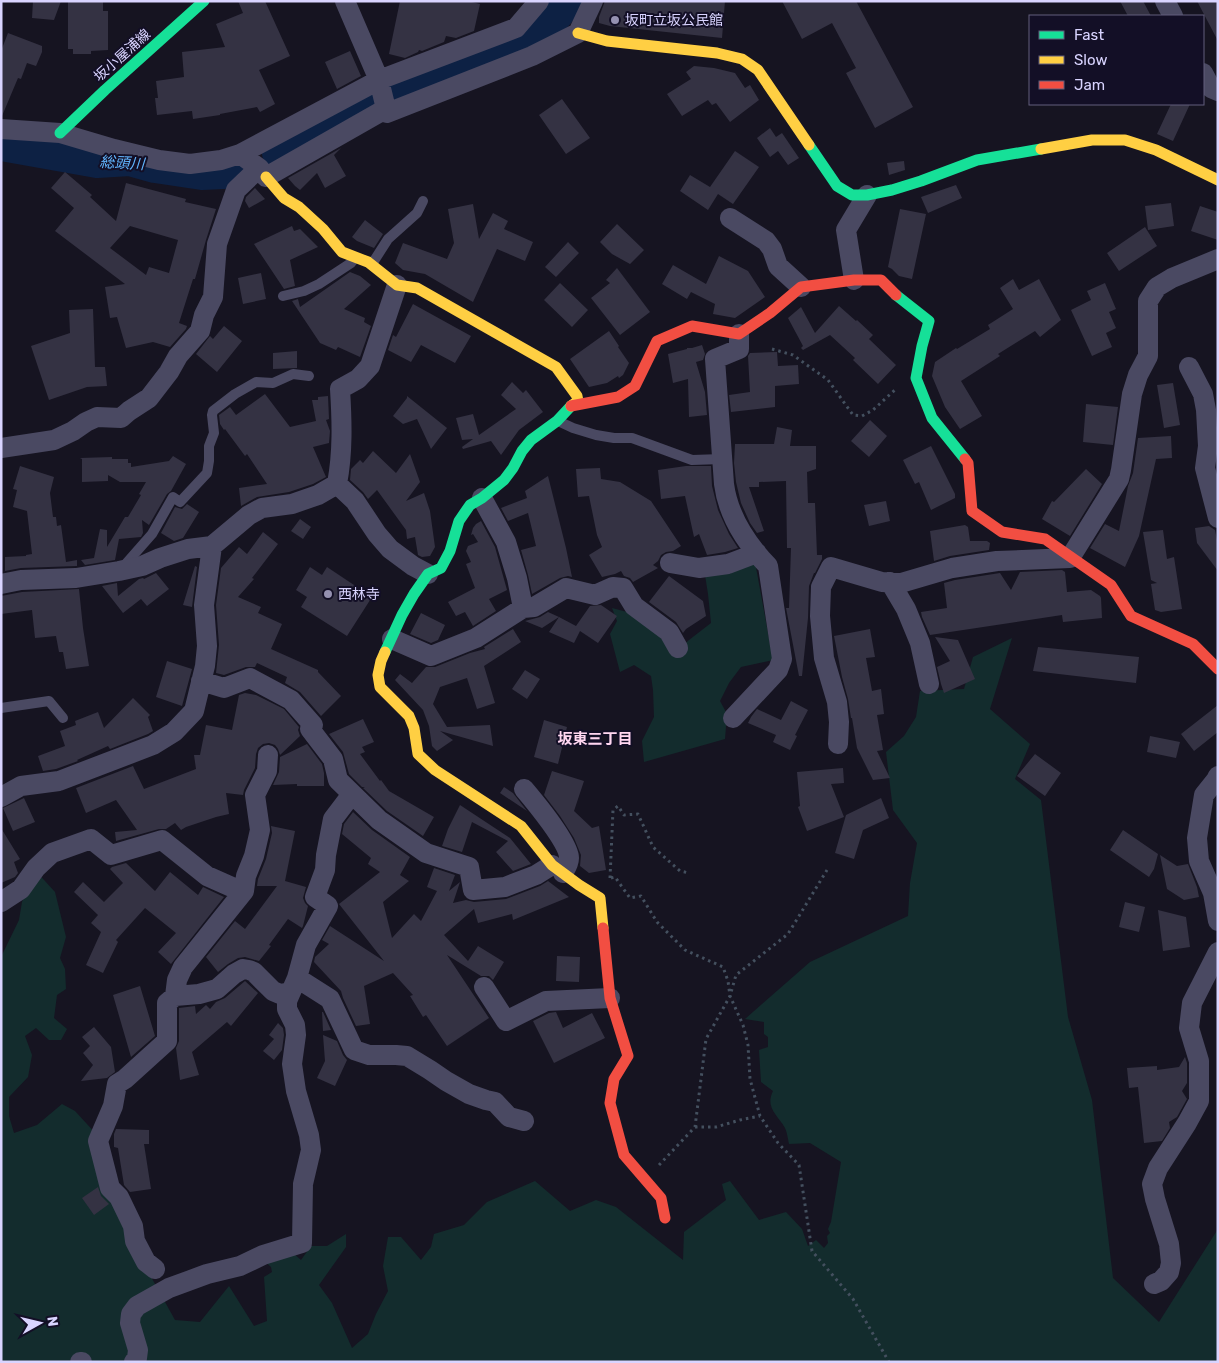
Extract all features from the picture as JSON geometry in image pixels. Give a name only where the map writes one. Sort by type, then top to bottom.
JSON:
[{"type":"street","name":"坂小屋浦線","points":[[60,133],[204,1]]},
{"type":"street","points":[[345,1],[379,80],[387,113]]},
{"type":"street","points":[[1,129],[60,133],[159,160],[190,164],[221,160],[240,154],[379,80],[516,28],[539,1]]},
{"type":"street","points":[[1,448],[54,440],[97,417],[121,418],[149,398],[169,372],[178,356],[200,330],[204,315],[213,297],[217,244],[236,190],[262,172],[382,111],[387,113],[532,56],[578,33],[593,1]]},
{"type":"street","points":[[1165,1],[1172,15]]},
{"type":"street","points":[[578,33],[607,41],[717,53],[742,59],[758,70],[838,186],[852,195],[867,196],[892,190],[977,160],[1092,140],[1125,140],[1156,150],[1218,180]]},
{"type":"street","points":[[1204,75],[1211,88],[1218,91]]},
{"type":"street","points":[[240,154],[262,172],[284,198],[299,207],[324,230],[342,252],[371,264],[397,285],[417,288],[556,367],[577,396],[578,401],[557,421],[531,440],[504,480],[470,505],[459,521],[450,551],[441,568],[428,574],[402,615],[381,660],[378,675],[380,688],[409,716],[414,728],[418,754],[441,774],[521,826],[558,869],[600,898],[610,998],[628,1056],[614,1079],[610,1103],[624,1155],[661,1198],[664,1218]]},
{"type":"street","points":[[854,280],[846,230],[867,196]]},
{"type":"street","points":[[730,218],[766,242],[772,249],[778,266],[801,287]]},
{"type":"street","points":[[1070,558],[1119,479],[1132,394],[1138,375],[1148,356],[1148,301],[1157,286],[1218,259]]},
{"type":"street","points":[[571,406],[618,397],[635,386],[657,341],[692,326],[740,334],[770,313],[801,287],[854,280],[881,280],[929,321],[916,378],[932,418],[968,462],[972,511],[1002,532],[1044,539],[1111,585],[1132,616],[1193,644],[1218,668]]},
{"type":"street","points":[[1,584],[21,580],[76,578],[119,571],[142,566],[188,549],[212,546],[249,515],[262,508],[292,504],[318,495],[337,484],[340,471],[342,437],[340,389],[358,379],[370,366],[397,285]]},
{"type":"street","points":[[733,718],[778,670],[782,659],[768,566],[740,530],[726,497],[715,359],[739,348],[740,334]]},
{"type":"street","points":[[1189,368],[1203,394],[1208,446],[1205,468],[1218,518]]},
{"type":"street","points":[[337,484],[355,501],[377,534],[390,549],[413,566],[428,574]]},
{"type":"street","points":[[482,498],[506,542],[518,578],[523,608]]},
{"type":"street","points":[[1,797],[21,786],[59,781],[153,745],[174,732],[194,711],[207,646],[204,605],[212,546]]},
{"type":"street","points":[[670,563],[699,568],[728,564],[757,553]]},
{"type":"street","points":[[838,744],[839,722],[837,702],[824,658],[820,616],[821,587],[831,567],[882,582],[901,583],[952,568],[996,561],[1070,558]]},
{"type":"street","points":[[890,582],[906,609],[920,643],[929,684]]},
{"type":"street","points":[[392,639],[431,656],[476,638],[523,608],[534,607],[566,588],[594,595],[613,587],[623,588],[634,606],[669,632],[678,648]]},
{"type":"street","points":[[201,681],[224,688],[250,678],[291,700],[313,725],[310,729],[333,759],[338,780],[379,820],[426,853],[469,867],[473,890],[505,887],[558,869],[570,861],[561,838],[524,789]]},
{"type":"street","points":[[155,1269],[146,1262],[135,1241],[133,1226],[119,1197],[110,1188],[98,1141],[113,1106],[117,1084],[167,1041],[167,1004],[175,996],[177,980],[183,967],[243,892],[260,830],[255,795],[267,771],[268,755]]},
{"type":"street","points":[[1218,776],[1204,795],[1197,838],[1199,862],[1213,893],[1218,921]]},
{"type":"street","points":[[134,1362],[137,1358],[138,1350],[130,1323],[131,1314],[137,1306],[169,1288],[207,1274],[240,1266],[270,1253],[302,1243],[302,1197],[311,1150],[309,1135],[296,1091],[292,1064],[296,1035],[295,1025],[287,1009],[287,1001],[306,945],[328,906],[314,897],[325,870],[333,819],[352,794]]},
{"type":"street","points":[[1,902],[21,889],[36,868],[52,853],[91,839],[111,855],[162,840],[207,876],[243,892]]},
{"type":"street","points":[[1154,1284],[1161,1281],[1169,1272],[1171,1263],[1169,1244],[1152,1184],[1158,1168],[1199,1101],[1199,1061],[1189,1028],[1192,1003],[1218,952]]},
{"type":"street","points":[[175,996],[199,994],[217,989],[234,974],[243,969],[254,972],[273,991],[280,994],[294,985]]},
{"type":"street","points":[[294,985],[330,999],[354,1050],[368,1055],[407,1056],[469,1094],[495,1102],[509,1117],[524,1121]]},
{"type":"street","points":[[484,987],[506,1021],[546,1001],[610,998]]},
{"type":"lane","points":[[371,264],[388,239],[417,213],[424,201]]},
{"type":"lane","points":[[283,296],[304,291],[319,284],[352,263],[354,258]]},
{"type":"lane","points":[[119,571],[152,534],[173,497],[180,502],[207,473],[210,446],[214,433],[213,411],[235,394],[256,382],[273,384],[293,374],[309,376]]},
{"type":"lane","points":[[557,421],[596,435],[632,438],[692,460],[722,459]]},
{"type":"lane","points":[[1,708],[49,701],[63,718]]},
{"type":"path","points":[[772,349],[793,356],[828,380],[853,415],[862,416],[873,410],[897,389],[916,378]]},
{"type":"path","points":[[610,878],[613,810],[618,806],[624,815],[638,814],[653,847],[680,871],[690,873]]},
{"type":"path","points":[[645,1180],[695,1127],[706,1038],[730,996],[736,975],[788,934],[827,870]]},
{"type":"path","points":[[579,885],[615,877],[630,898],[641,896],[657,922],[685,950],[723,967],[728,981],[730,996],[748,1045],[750,1079],[760,1116],[778,1143],[799,1165],[812,1251],[853,1298],[889,1362]]},
{"type":"path","points":[[695,1127],[716,1127],[760,1116]]},
{"type":"green space","points":[[755,562],[773,660],[741,667],[729,683],[720,701],[727,714],[725,739],[644,762],[642,741],[654,717],[651,676],[634,665],[620,672],[610,634],[617,621],[612,608],[627,612],[662,635],[675,653],[711,623],[705,575]]},
{"type":"green space","points":[[1012,638],[990,709],[1030,744],[1015,779],[1041,800],[1068,1017],[1092,1100],[1113,1278],[1159,1322],[1218,1229],[1218,1362],[1,1362],[1,957],[19,920],[22,902],[34,869],[55,892],[66,937],[60,958],[65,969],[66,989],[57,995],[54,1018],[67,1029],[61,1040],[49,1040],[36,1028],[25,1036],[32,1055],[28,1077],[9,1097],[9,1116],[14,1133],[37,1125],[62,1104],[75,1111],[109,1148],[120,1221],[175,1320],[200,1322],[229,1286],[254,1326],[267,1321],[264,1277],[272,1272],[271,1267],[260,1257],[293,1253],[301,1260],[311,1246],[327,1246],[346,1234],[346,1247],[319,1285],[332,1303],[352,1348],[368,1334],[388,1291],[383,1266],[388,1237],[401,1237],[421,1260],[431,1247],[434,1234],[464,1225],[487,1202],[535,1181],[570,1211],[596,1200],[616,1207],[683,1260],[684,1232],[726,1200],[722,1184],[730,1181],[759,1220],[786,1212],[802,1229],[808,1246],[816,1240],[824,1248],[828,1243],[827,1236],[830,1233],[828,1229],[831,1222],[841,1162],[810,1143],[789,1144],[785,1128],[771,1106],[770,1102],[773,1091],[761,1082],[759,1050],[768,1047],[768,1037],[764,1034],[764,1022],[745,1019],[810,962],[908,916],[910,883],[917,843],[893,810],[886,752],[904,736],[916,717],[920,691],[964,689],[973,657]]},
{"type":"building","points":[[33,1],[61,1],[54,20],[32,18]]},
{"type":"building","points":[[68,1],[103,1],[103,11],[108,11],[108,50],[91,51],[91,54],[73,54],[73,49],[68,49]]},
{"type":"building","points":[[238,1],[265,1],[290,56],[259,70],[275,104],[260,112],[257,107],[193,119],[192,111],[157,115],[156,81],[184,77],[182,52],[225,47],[216,24],[243,13]]},
{"type":"building","points":[[400,1],[468,1],[480,4],[474,31],[456,38],[446,36],[444,42],[422,51],[419,50],[405,58],[389,54]]},
{"type":"building","points":[[605,1],[725,1],[722,38],[610,26],[599,23],[599,17]]},
{"type":"building","points":[[782,1],[856,1],[913,107],[875,128],[846,73],[856,68],[832,23],[802,39]]},
{"type":"building","points":[[1120,1],[1143,1],[1150,15],[1127,15]]},
{"type":"building","points":[[1197,1],[1218,1],[1218,41]]},
{"type":"building","points":[[8,33],[42,46],[42,52],[36,66],[27,63],[21,79],[18,78],[2,116],[1,51]]},
{"type":"building","points":[[350,51],[361,76],[337,89],[325,62]]},
{"type":"building","points":[[694,66],[735,73],[745,88],[750,85],[759,100],[730,122],[716,103],[712,105],[708,100],[682,116],[667,94],[691,79],[686,72]]},
{"type":"building","points":[[562,99],[590,138],[566,154],[539,115]]},
{"type":"building","points":[[1171,105],[1190,105],[1173,141],[1157,134]]},
{"type":"building","points":[[770,128],[776,137],[782,133],[799,158],[788,165],[778,151],[770,157],[757,138]]},
{"type":"building","points":[[341,148],[334,155],[346,176],[325,188],[317,173],[300,190],[288,178]]},
{"type":"building","points":[[735,151],[759,167],[733,204],[718,194],[708,210],[680,191],[690,175],[710,187]]},
{"type":"building","points":[[904,161],[905,170],[889,175],[887,163]]},
{"type":"building","points":[[65,172],[92,195],[90,197],[116,221],[126,183],[186,199],[185,202],[216,209],[195,279],[193,279],[179,323],[187,326],[186,329],[170,347],[153,342],[126,348],[117,317],[110,318],[105,287],[125,284],[55,231],[74,208],[51,188]],"holes":[[[130,226],[178,240],[169,273],[149,267],[146,275],[110,248]]]},
{"type":"building","points":[[956,185],[962,198],[928,213],[921,197]]},
{"type":"building","points":[[255,188],[265,199],[249,208],[245,201],[246,197]]},
{"type":"building","points":[[1171,203],[1174,226],[1148,230],[1145,206]]},
{"type":"building","points":[[473,204],[479,239],[493,213],[508,221],[504,229],[533,242],[525,261],[497,249],[473,302],[425,274],[403,270],[395,263],[403,243],[447,259],[454,243],[448,209]]},
{"type":"building","points":[[1200,206],[1218,212],[1218,240],[1191,231]]},
{"type":"building","points":[[900,209],[926,214],[912,279],[899,276],[888,267]]},
{"type":"building","points":[[365,220],[383,234],[374,248],[352,237]]},
{"type":"building","points":[[617,224],[644,250],[630,264],[612,254],[600,242]]},
{"type":"building","points":[[292,226],[294,231],[300,229],[318,247],[290,260],[295,286],[284,289],[254,244]]},
{"type":"building","points":[[1145,227],[1157,246],[1119,271],[1107,253]]},
{"type":"building","points":[[568,242],[579,253],[556,277],[545,267]]},
{"type":"building","points":[[719,256],[748,271],[765,297],[735,318],[713,314],[715,304],[691,292],[687,299],[662,284],[673,265],[706,284]]},
{"type":"building","points":[[617,268],[650,312],[620,335],[591,298],[610,283],[606,280]]},
{"type":"building","points":[[350,272],[360,276],[371,285],[344,309],[365,318],[364,322],[371,326],[360,357],[338,347],[336,350],[320,343],[292,301],[298,299],[300,307]]},
{"type":"building","points":[[261,273],[266,299],[243,304],[238,278]]},
{"type":"building","points":[[1013,279],[1019,290],[1039,279],[1061,320],[1040,337],[1035,331],[998,354],[1000,356],[961,381],[982,416],[960,429],[945,407],[932,376],[935,362],[990,329],[988,325],[1013,309],[1000,288]]},
{"type":"building","points":[[560,283],[588,310],[572,327],[544,300]]},
{"type":"building","points":[[1105,283],[1116,309],[1109,312],[1116,328],[1106,333],[1112,347],[1092,356],[1071,310],[1091,300],[1087,291]]},
{"type":"building","points":[[413,304],[471,336],[455,363],[421,345],[411,362],[388,350],[393,335],[396,337]]},
{"type":"building","points":[[839,306],[873,335],[869,339],[896,365],[878,384],[853,360],[855,358],[830,335],[803,350],[801,348],[803,346],[788,318],[801,307],[815,333]]},
{"type":"building","points":[[93,309],[95,367],[105,367],[107,386],[87,387],[49,400],[31,346],[70,333],[69,310]]},
{"type":"building","points":[[224,326],[242,341],[217,372],[196,354],[210,336],[213,339]]},
{"type":"building","points":[[609,331],[629,363],[623,375],[619,378],[618,376],[607,383],[589,387],[570,359]]},
{"type":"building","points":[[702,345],[705,354],[703,360],[696,362],[705,392],[707,415],[689,417],[688,379],[673,383],[668,354]]},
{"type":"building","points":[[297,351],[297,368],[273,369],[273,353]]},
{"type":"building","points":[[777,352],[778,366],[798,365],[799,384],[775,386],[775,407],[731,412],[729,395],[750,392],[748,356],[750,353]]},
{"type":"building","points":[[512,382],[523,393],[526,390],[543,412],[519,430],[501,455],[491,441],[463,449],[462,447],[473,439],[462,440],[456,418],[473,414],[479,435],[516,409],[501,395]]},
{"type":"building","points":[[1173,383],[1180,425],[1164,428],[1157,385]]},
{"type":"building","points":[[265,394],[290,427],[316,421],[312,400],[328,396],[329,419],[326,420],[330,431],[329,443],[313,447],[326,477],[313,484],[289,492],[257,497],[241,506],[239,488],[267,484],[247,454],[245,456],[224,430],[220,424],[219,415],[230,407],[236,415]]},
{"type":"building","points":[[407,396],[447,428],[431,449],[417,419],[403,424],[393,416]]},
{"type":"building","points":[[1086,404],[1118,407],[1113,445],[1083,442]]},
{"type":"building","points":[[870,420],[887,436],[869,457],[851,441]]},
{"type":"building","points":[[777,427],[792,430],[790,446],[816,446],[816,469],[807,472],[808,503],[815,503],[817,555],[822,555],[822,559],[809,586],[802,676],[799,676],[786,608],[789,608],[791,548],[787,548],[786,481],[759,482],[759,487],[749,487],[764,531],[757,533],[741,503],[734,463],[735,444],[774,444]]},
{"type":"building","points":[[1171,436],[1172,458],[1156,459],[1139,536],[1125,567],[1090,548],[1105,524],[1119,531],[1128,486],[1133,473],[1138,438]]},
{"type":"building","points":[[931,446],[955,494],[955,498],[931,510],[919,482],[915,484],[903,460]]},
{"type":"building","points":[[373,451],[396,473],[410,454],[420,482],[406,501],[424,493],[430,511],[435,547],[430,556],[422,557],[418,555],[415,537],[407,539],[406,530],[377,490],[368,499],[350,480],[351,469],[360,460],[363,463]]},
{"type":"building","points":[[173,456],[186,464],[149,525],[142,520],[143,533],[141,537],[119,539],[115,560],[85,565],[81,560],[94,558],[100,529],[107,530],[107,547],[125,517],[128,517],[146,482],[120,482],[108,475],[108,481],[82,482],[82,459],[80,458],[112,457],[112,459],[128,459],[131,467],[169,461]]},
{"type":"building","points":[[20,466],[54,477],[50,493],[53,517],[56,517],[57,526],[61,525],[66,562],[77,560],[77,566],[21,568],[5,571],[5,557],[32,554],[27,511],[13,507],[17,490],[13,489]]},
{"type":"building","points":[[686,466],[711,466],[712,486],[718,510],[738,548],[707,555],[699,534],[694,537],[685,496],[661,499],[658,470]]},
{"type":"building","points":[[600,468],[601,479],[620,482],[651,501],[681,546],[661,555],[653,565],[658,568],[633,582],[630,578],[624,576],[621,571],[602,577],[589,555],[602,547],[597,535],[589,496],[578,497],[576,469]]},
{"type":"building","points":[[1086,469],[1102,484],[1070,536],[1042,519],[1052,501],[1054,502]]},
{"type":"building","points":[[548,476],[572,577],[560,578],[532,594],[521,550],[536,546],[528,513],[508,521],[501,508],[527,498],[525,491]]},
{"type":"building","points":[[886,501],[890,521],[869,526],[864,505]]},
{"type":"building","points":[[187,504],[199,512],[183,538],[174,541],[161,533],[175,507],[182,509]]},
{"type":"building","points":[[300,519],[311,527],[303,539],[291,531]]},
{"type":"building","points":[[481,521],[495,547],[507,590],[489,599],[496,611],[473,626],[465,612],[456,616],[448,602],[475,588],[466,564],[471,562],[466,551],[468,546],[478,542],[473,534],[471,535],[473,528]]},
{"type":"building","points":[[965,525],[968,527],[970,541],[987,541],[990,543],[989,550],[950,556],[934,561],[930,531]]},
{"type":"building","points":[[1209,526],[1215,530],[1218,545],[1218,571],[1197,543],[1195,528]]},
{"type":"building","points":[[1163,530],[1167,559],[1174,557],[1182,609],[1161,612],[1155,610],[1151,584],[1157,583],[1151,580],[1143,532]]},
{"type":"building","points":[[263,532],[278,544],[252,578],[254,579],[238,597],[261,607],[258,613],[282,624],[271,649],[318,670],[341,696],[321,716],[300,692],[285,683],[287,677],[257,663],[255,667],[246,667],[224,675],[216,673],[219,645],[216,605],[221,568],[239,547],[247,554]]},
{"type":"building","points":[[195,566],[197,567],[192,607],[183,605]]},
{"type":"building","points":[[310,567],[322,575],[327,567],[372,597],[347,636],[301,607],[307,597],[296,590]]},
{"type":"building","points":[[1062,570],[1065,572],[1067,592],[1091,590],[1100,596],[1102,618],[1063,622],[1062,615],[930,635],[922,617],[921,612],[947,608],[944,583],[1000,573],[1011,590],[1020,572]]},
{"type":"building","points":[[156,573],[169,589],[147,606],[141,599],[123,613],[102,586],[117,583],[118,596],[139,579],[144,579]]},
{"type":"building","points":[[669,576],[703,601],[706,616],[683,633],[676,622],[649,602]]},
{"type":"building","points":[[79,589],[89,666],[66,669],[63,652],[59,652],[56,636],[35,638],[32,610],[1,614],[1,596],[22,592]]},
{"type":"building","points":[[601,605],[617,616],[598,643],[580,631],[574,643],[549,632],[559,617],[576,626],[590,606]]},
{"type":"building","points":[[548,612],[559,617],[542,628],[525,621],[540,617]]},
{"type":"building","points":[[421,613],[445,625],[438,640],[431,643],[410,634]]},
{"type":"building","points":[[513,629],[521,642],[484,666],[495,703],[477,709],[467,678],[440,687],[433,704],[447,727],[490,725],[493,746],[440,731],[453,740],[437,751],[432,746],[429,726],[423,710],[395,680],[400,674],[412,683],[426,667],[435,667],[485,649],[484,647]]},
{"type":"building","points":[[870,629],[875,657],[866,658],[872,691],[881,689],[884,714],[877,715],[883,750],[877,751],[890,778],[873,780],[857,748],[834,636]]},
{"type":"building","points":[[935,637],[958,640],[975,679],[944,693],[937,667],[950,661]]},
{"type":"building","points":[[1038,647],[1139,657],[1136,683],[1033,671]]},
{"type":"building","points":[[167,661],[192,669],[182,706],[156,697]]},
{"type":"building","points":[[525,670],[540,679],[527,699],[512,689]]},
{"type":"building","points":[[245,693],[256,695],[284,709],[299,727],[300,736],[280,755],[275,745],[269,743],[263,744],[258,748],[255,768],[243,795],[226,793],[229,814],[181,830],[175,823],[166,829],[159,829],[116,841],[115,832],[137,830],[116,800],[86,813],[76,788],[133,766],[144,789],[196,769],[194,755],[200,755],[206,725],[232,730],[239,695]]},
{"type":"building","points":[[133,698],[150,715],[148,717],[153,731],[110,749],[108,746],[78,761],[56,769],[43,771],[38,756],[65,746],[60,731],[76,725],[75,721],[98,712],[104,728]]},
{"type":"building","points":[[791,701],[808,710],[795,735],[797,736],[790,750],[773,742],[776,735],[748,723],[757,709],[781,720]]},
{"type":"building","points":[[1218,705],[1218,732],[1194,751],[1181,734]]},
{"type":"building","points":[[363,719],[374,742],[362,747],[365,752],[360,754],[389,791],[434,817],[423,836],[387,811],[363,788],[365,787],[362,787],[349,774],[343,752],[329,734]]},
{"type":"building","points":[[544,720],[567,727],[558,764],[534,757]]},
{"type":"building","points":[[1150,736],[1180,742],[1176,758],[1147,752]]},
{"type":"building","points":[[307,744],[322,764],[324,786],[273,785],[279,772],[280,757]]},
{"type":"building","points":[[1035,754],[1061,773],[1045,796],[1017,776]]},
{"type":"building","points":[[843,768],[844,783],[831,784],[844,817],[807,831],[798,807],[800,806],[797,772]]},
{"type":"building","points":[[552,771],[584,781],[574,811],[592,828],[599,826],[606,870],[589,873],[580,866],[581,855],[574,838],[544,795]]},
{"type":"building","points":[[504,787],[513,793],[527,811],[500,793]]},
{"type":"building","points":[[24,798],[35,822],[13,831],[3,808]]},
{"type":"building","points":[[881,798],[889,818],[863,830],[854,859],[835,853],[846,815]]},
{"type":"building","points":[[460,805],[510,838],[531,864],[513,871],[496,852],[508,841],[472,822],[462,852],[442,846]]},
{"type":"building","points":[[353,812],[372,830],[410,857],[400,875],[409,881],[383,902],[392,938],[414,914],[421,921],[437,891],[427,887],[434,868],[455,875],[449,891],[460,882],[453,903],[466,900],[474,902],[506,899],[548,881],[569,897],[513,920],[512,914],[478,923],[474,909],[444,935],[468,961],[478,946],[504,962],[493,980],[489,976],[481,976],[447,955],[489,1018],[447,1046],[426,1015],[423,1017],[410,996],[413,995],[393,973],[364,986],[370,1024],[356,1026],[341,991],[314,962],[315,957],[329,944],[322,940],[330,926],[384,961],[339,904],[380,872],[368,864],[371,858],[342,834],[344,824]]},
{"type":"building","points":[[271,826],[295,831],[285,881],[306,887],[303,898],[308,906],[303,926],[302,928],[288,919],[259,961],[245,957],[238,958],[218,972],[206,957],[235,921],[245,929],[277,886],[257,886],[266,859],[272,833]]},
{"type":"building","points":[[1,828],[20,859],[14,862],[18,873],[15,877],[1,883]]},
{"type":"building","points":[[1123,830],[1158,854],[1154,869],[1149,877],[1110,850]]},
{"type":"building","points":[[1160,855],[1177,866],[1188,864],[1199,897],[1184,900],[1167,889]]},
{"type":"building","points":[[126,863],[155,891],[170,872],[198,895],[203,887],[224,897],[171,964],[158,952],[176,933],[145,908],[116,940],[118,942],[103,973],[86,965],[101,932],[91,923],[98,915],[74,892],[83,882],[104,902],[123,883],[110,869]]},
{"type":"building","points":[[1125,902],[1145,907],[1139,932],[1119,927]]},
{"type":"building","points":[[1158,910],[1186,917],[1190,947],[1163,951]]},
{"type":"building","points":[[557,956],[580,957],[579,982],[556,981]]},
{"type":"building","points":[[245,981],[258,993],[231,1026],[227,1022],[192,1052],[199,1075],[180,1080],[176,1048],[179,1041],[179,1008],[195,1006],[196,1014],[206,1005],[210,1009],[216,1002],[225,998]]},
{"type":"building","points":[[140,986],[155,1036],[131,1057],[113,995]]},
{"type":"building","points":[[323,1012],[331,1030],[323,1031]]},
{"type":"building","points":[[556,1012],[563,1028],[592,1013],[605,1038],[554,1063],[533,1021],[549,1013]]},
{"type":"building","points":[[278,1023],[283,1028],[284,1035],[282,1050],[274,1060],[263,1051],[274,1039],[269,1035]]},
{"type":"building","points":[[94,1027],[111,1047],[115,1072],[107,1078],[81,1081],[93,1065],[83,1053],[90,1046],[82,1037]]},
{"type":"building","points":[[323,1035],[337,1041],[347,1060],[335,1086],[317,1078],[325,1061]]},
{"type":"building","points":[[1185,1057],[1187,1063],[1187,1083],[1182,1091],[1187,1099],[1177,1117],[1169,1122],[1170,1128],[1162,1141],[1144,1143],[1138,1087],[1129,1088],[1127,1068],[1157,1066],[1157,1070],[1179,1067]]},
{"type":"building","points":[[116,1129],[149,1130],[149,1144],[144,1144],[151,1189],[130,1192],[124,1185],[118,1148],[114,1147]]},
{"type":"building","points":[[98,1187],[101,1196],[109,1204],[94,1215],[82,1198]]},
{"type":"waterway","name":"総頭川","points":[[394,92],[524,43],[550,23],[569,1]]},
{"type":"waterway","name":"総頭川","points":[[278,153],[374,100]]},
{"type":"waterway","name":"総頭川","points":[[1,145],[97,162],[130,160],[155,167],[202,174],[243,172]]},
{"type":"traffic: fast","points":[[60,133],[204,1]]},
{"type":"traffic: fast","points":[[809,145],[837,186],[852,195],[867,195],[892,190],[977,160],[1041,149]]},
{"type":"traffic: fast","points":[[896,295],[929,321],[916,378],[932,418],[965,459]]},
{"type":"traffic: fast","points":[[385,652],[414,594],[428,574],[441,568],[450,551],[459,521],[470,505],[504,480],[531,440],[557,421],[571,406]]},
{"type":"traffic: slow","points":[[578,33],[607,41],[717,53],[742,59],[758,70],[809,145]]},
{"type":"traffic: slow","points":[[1041,149],[1092,140],[1125,140],[1156,150],[1218,180]]},
{"type":"traffic: slow","points":[[266,177],[284,198],[299,207],[323,229],[342,252],[368,262],[397,285],[417,288],[556,367],[577,396],[578,401],[571,406]]},
{"type":"traffic: slow","points":[[385,652],[378,675],[380,687],[409,716],[414,728],[418,754],[435,770],[521,826],[552,865],[600,898],[603,928]]},
{"type":"traffic: jam","points":[[571,406],[618,397],[635,386],[657,341],[692,326],[739,334],[770,313],[801,287],[854,280],[881,280],[896,295]]},
{"type":"traffic: jam","points":[[965,459],[968,463],[972,511],[1002,532],[1045,539],[1111,585],[1131,616],[1193,644],[1218,669]]},
{"type":"traffic: jam","points":[[603,928],[610,998],[628,1056],[614,1079],[610,1103],[624,1155],[661,1198],[665,1218]]},
{"type":"place","name":"坂町立坂公民館","points":[[615,20]]},
{"type":"place","name":"西林寺","points":[[328,594]]},
{"type":"district","name":"坂東三丁目","points":[[595,739]]}]
